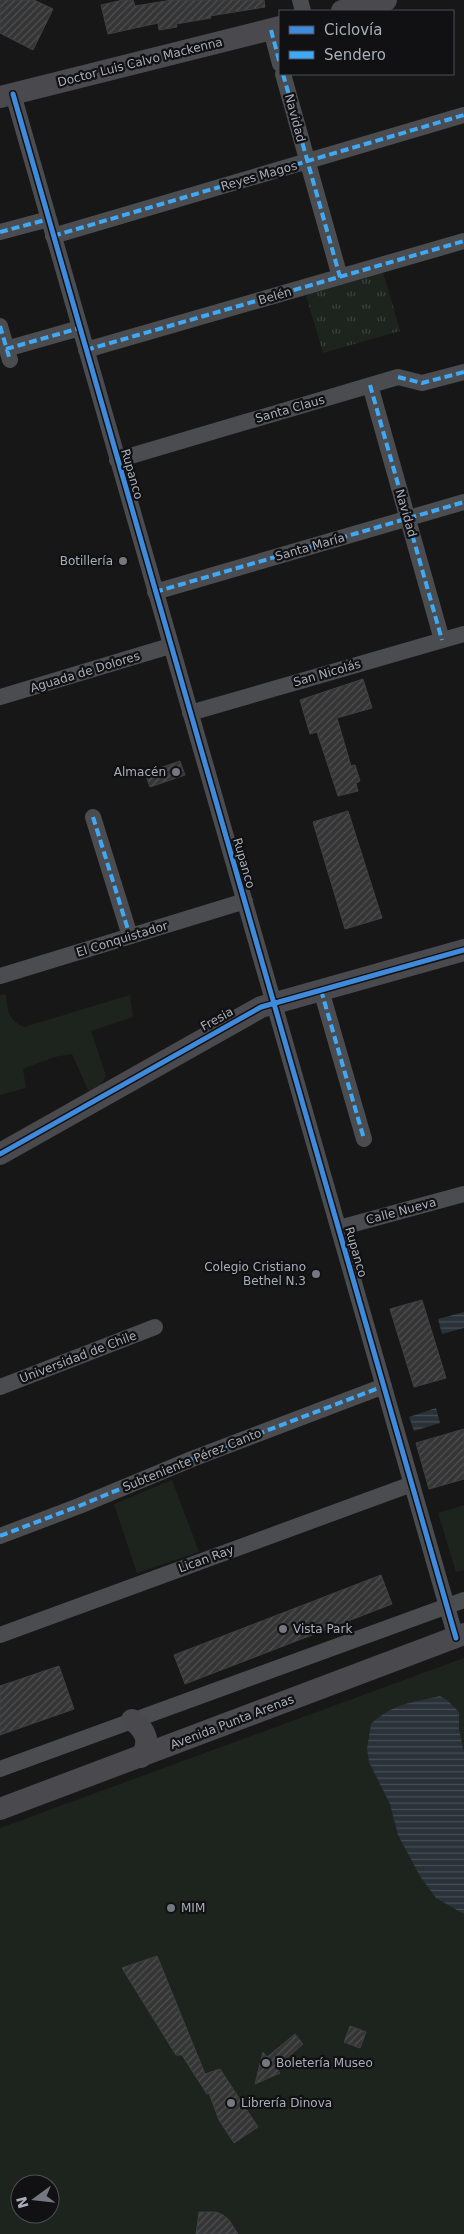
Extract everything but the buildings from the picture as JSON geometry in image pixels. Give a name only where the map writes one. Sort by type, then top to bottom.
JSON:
[{"type":"street","points":[[346,10],[386,0]]},
{"type":"street","points":[[275,28],[279,57]]},
{"type":"street","name":"Doctor Luis Calvo Mackenna","points":[[6,95],[275,28]]},
{"type":"street","name":"Navidad","points":[[283,75],[340,277]]},
{"type":"street","name":"Rupanco","points":[[6,95],[48,219],[447,1606],[460,1636]]},
{"type":"street","name":"Reyes Magos","points":[[53,236],[464,115]]},
{"type":"street","points":[[0,232],[48,219]]},
{"type":"street","name":"Belén","points":[[86,350],[464,241]]},
{"type":"street","points":[[0,326],[8,355],[80,328]]},
{"type":"street","name":"Santa Claus","points":[[117,460],[398,377],[415,382],[428,382],[464,372]]},
{"type":"street","name":"Navidad","points":[[370,385],[442,640]]},
{"type":"street","name":"Santa María","points":[[155,592],[464,502]]},
{"type":"street","name":"San Nicolás","points":[[190,713],[464,634]]},
{"type":"street","name":"Aguada de Dolores","points":[[0,697],[170,646]]},
{"type":"street","points":[[93,817],[130,936]]},
{"type":"street","name":"El Conquistador","points":[[0,976],[245,901]]},
{"type":"street","name":"Fresia","points":[[0,1154],[248,1013],[274,1003],[464,950]]},
{"type":"street","points":[[320,990],[364,1138]]},
{"type":"street","name":"Calle Nueva","points":[[339,1228],[464,1194]]},
{"type":"street","name":"Universidad de Chile","points":[[0,1387],[155,1326]]},
{"type":"street","name":"Subteniente Pérez Canto","points":[[0,1536],[79,1506],[192,1458],[384,1386]]},
{"type":"street","name":"Lican Ray","points":[[0,1635],[412,1484]]},
{"type":"street","points":[[0,1769],[464,1600]]},
{"type":"street","name":"Avenida Punta Arenas","points":[[0,1809],[460,1636]]},
{"type":"street","points":[[132,1720],[141,1726],[146,1734],[146,1746],[141,1757]]},
{"type":"green space","points":[[383,272],[400,331],[323,353],[306,295]]},
{"type":"green space","points":[[6,994],[9,1014],[24,1027],[130,995],[133,1017],[91,1031],[106,1076],[101,1085],[92,1091],[88,1090],[72,1054],[54,1057],[23,1069],[26,1088],[0,1095],[0,995]]},
{"type":"green space","points":[[172,1480],[199,1552],[137,1573],[114,1504]]},
{"type":"green space","points":[[464,1505],[464,1570],[456,1572],[438,1513]]},
{"type":"green space","points":[[464,1658],[464,2234],[0,2234],[0,1828]]},
{"type":"shaded area","points":[[464,1312],[464,1328],[442,1334],[438,1319]]},
{"type":"shaded area","points":[[436,1408],[440,1423],[414,1431],[409,1417]]},
{"type":"shaded area","points":[[440,1696],[459,1712],[459,1729],[464,1753],[464,1914],[436,1898],[420,1876],[398,1835],[390,1804],[369,1762],[367,1749],[371,1724],[379,1717],[411,1702]]},
{"type":"marked path","points":[[271,30],[279,60]]},
{"type":"marked path","points":[[283,75],[340,277]]},
{"type":"marked path","points":[[53,236],[464,115]]},
{"type":"marked path","points":[[0,232],[49,219]]},
{"type":"marked path","points":[[86,350],[464,241]]},
{"type":"marked path","points":[[0,326],[10,360]]},
{"type":"marked path","points":[[6,349],[80,328]]},
{"type":"marked path","points":[[398,377],[422,383],[464,372]]},
{"type":"marked path","points":[[370,385],[442,640]]},
{"type":"marked path","points":[[155,592],[464,502]]},
{"type":"marked path","points":[[93,817],[130,936]]},
{"type":"marked path","points":[[321,990],[364,1139]]},
{"type":"marked path","points":[[0,1536],[79,1506],[192,1459],[384,1386]]},
{"type":"cycle path","points":[[13,94],[456,1638]]},
{"type":"cycle path","points":[[0,1154],[261,1007],[464,950]]},
{"type":"place","name":"Botillería","points":[[123,561]]},
{"type":"place","name":"Almacén","points":[[176,772]]},
{"type":"place","name":"Colegio Cristiano Bethel N.3","points":[[316,1274]]},
{"type":"place","name":"Vista Park","points":[[283,1629]]},
{"type":"place","name":"MIM","points":[[171,1908]]},
{"type":"place","name":"Boletería Museo","points":[[266,2063]]},
{"type":"place","name":"Librería Dinova","points":[[231,2103]]}]
